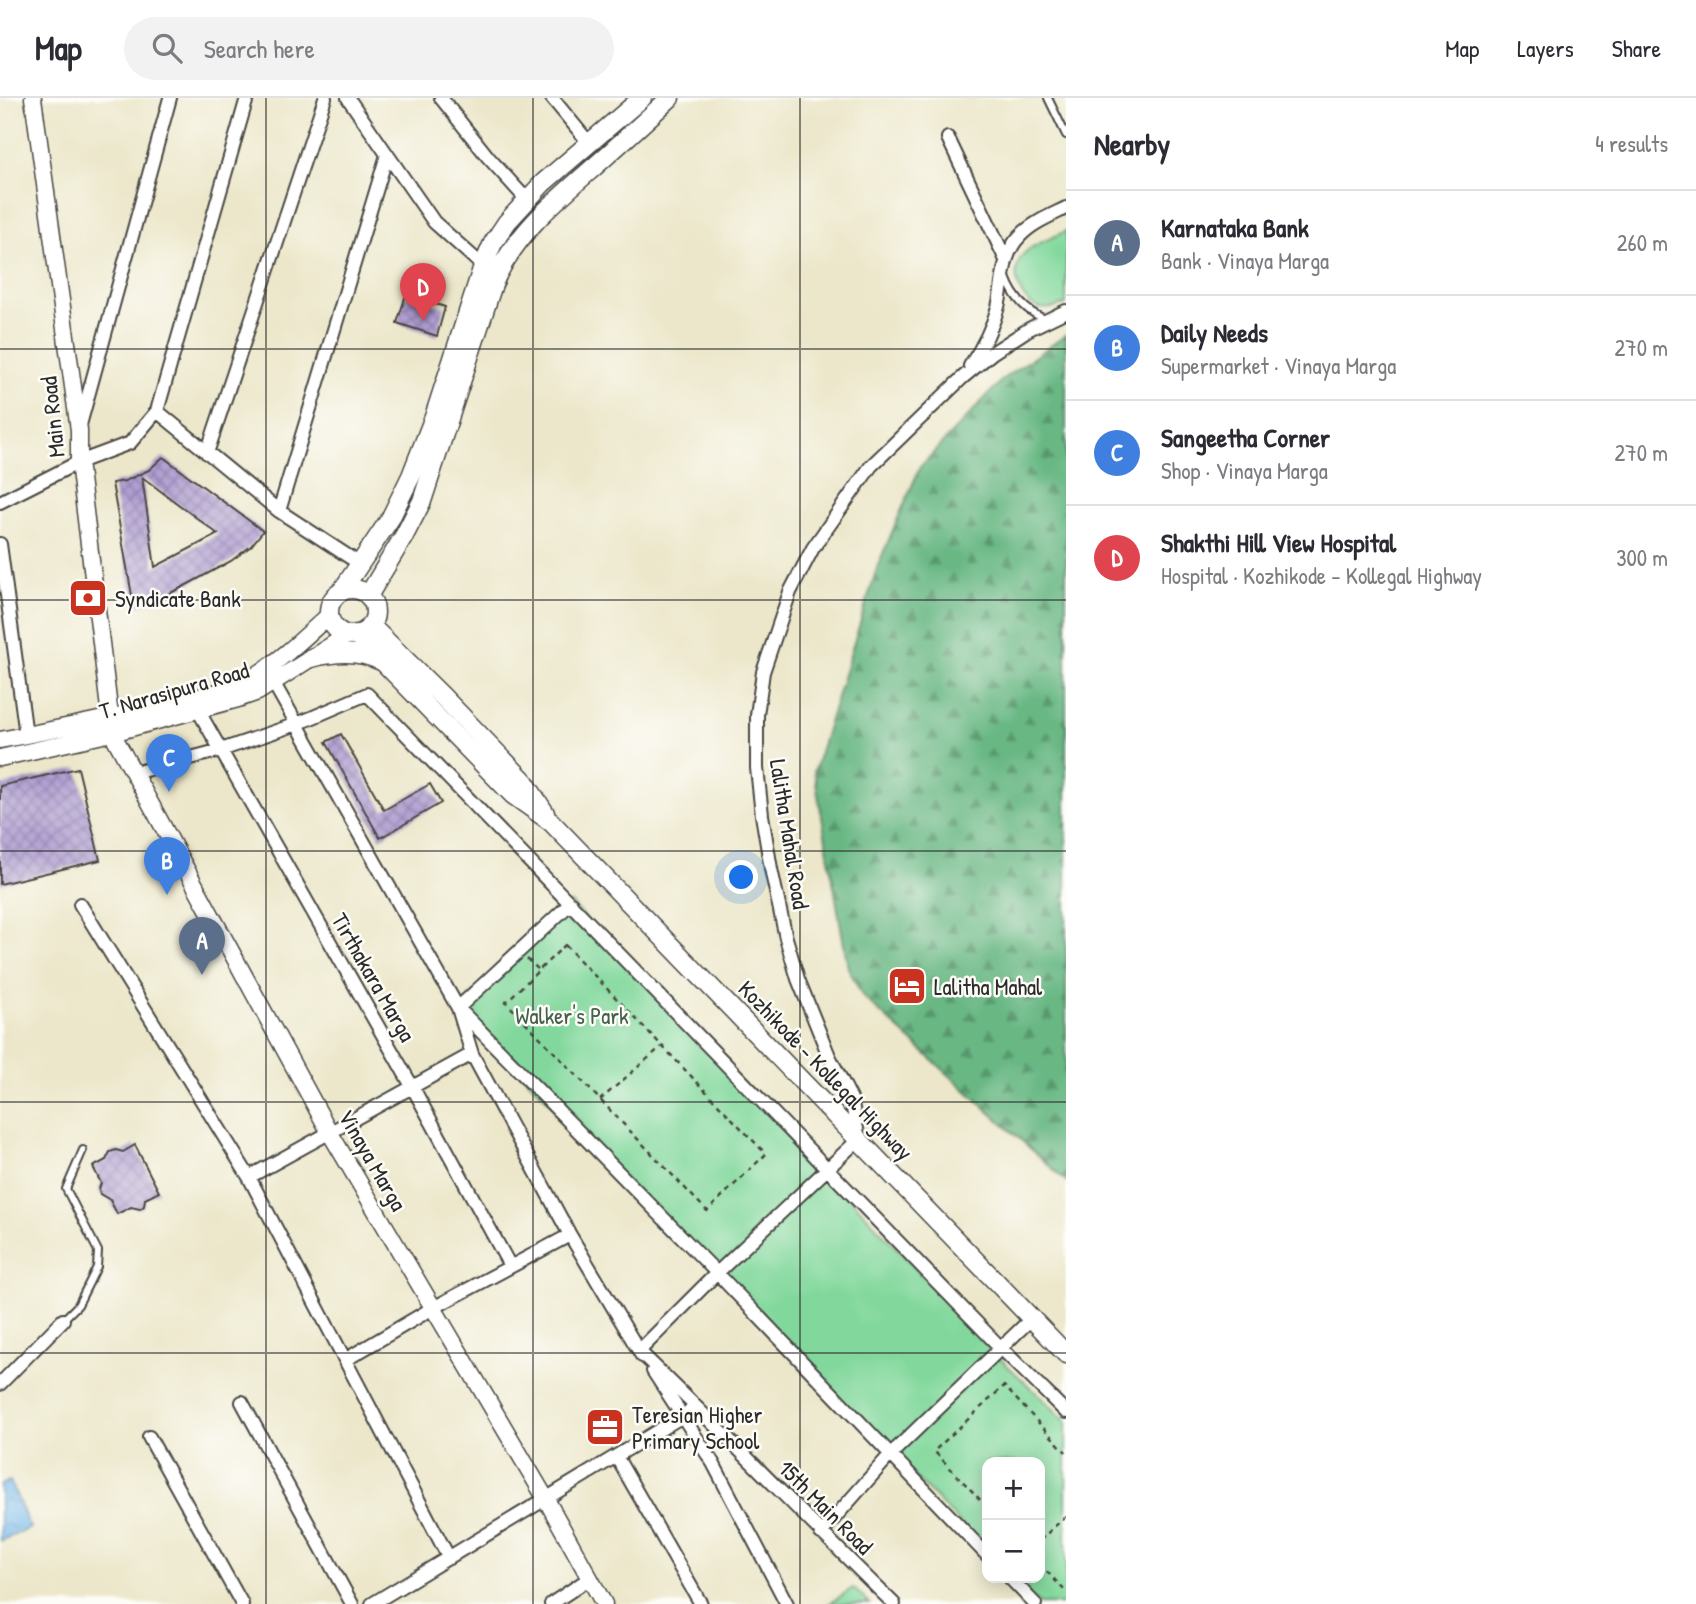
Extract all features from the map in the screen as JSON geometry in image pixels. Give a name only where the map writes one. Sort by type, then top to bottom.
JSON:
[{"type":"main road","points":[[368,596],[422,501],[472,323],[482,266],[493,243],[507,222],[543,183],[642,98]]},
{"type":"main road","points":[[341,592],[355,589],[368,596],[373,603],[374,618],[358,631],[336,628],[329,615],[331,601],[341,592],[390,519],[411,476],[472,323],[512,250],[546,210],[670,98]]},
{"type":"main road","points":[[388,561],[383,580],[382,613],[385,627],[410,663]]},
{"type":"main road","name":"Kozhikode - Kollegal Highway","points":[[358,631],[410,663],[524,781],[551,822]]},
{"type":"main road","name":"Kozhikode - Kollegal Highway","points":[[358,631],[384,662],[513,795],[551,822],[1066,1354]]},
{"type":"main road","points":[[311,658],[349,653],[369,655],[384,662]]},
{"type":"street","name":"Main Road","points":[[33,98],[79,430],[79,462],[112,726]]},
{"type":"street","points":[[79,430],[170,98]]},
{"type":"street","points":[[0,502],[79,462],[130,443],[157,411],[247,98]]},
{"type":"street","points":[[207,453],[325,98]]},
{"type":"street","points":[[348,98],[434,222],[482,266]]},
{"type":"street","points":[[441,98],[527,201]]},
{"type":"street","points":[[559,100],[590,144]]},
{"type":"street","points":[[948,138],[1005,265]]},
{"type":"street","points":[[279,511],[387,155]]},
{"type":"street","name":"Lalitha Mahal Road","points":[[962,378],[990,331],[1012,246],[1021,234],[1036,223],[1066,208]]},
{"type":"street","name":"Lalitha Mahal Road","points":[[859,1139],[851,1099],[829,1056],[798,979],[771,869],[757,768],[757,715],[763,673],[790,592],[813,548],[871,466],[962,378],[992,353],[1047,319],[1066,311]]},
{"type":"street","points":[[157,411],[279,511],[360,564]]},
{"type":"street","points":[[0,544],[26,735]]},
{"type":"street","name":"T. Narasipura Road","points":[[0,758],[112,726],[248,680],[299,643],[329,615]]},
{"type":"street","name":"T. Narasipura Road","points":[[0,740],[112,726],[198,710],[238,699],[258,692],[358,631]]},
{"type":"street","points":[[273,682],[458,1008],[472,1054],[570,1234],[639,1350],[713,1463],[787,1604]]},
{"type":"street","points":[[134,773],[221,750],[297,724],[367,694],[1066,1412]]},
{"type":"street","name":"Tirthakara Marga","points":[[198,710],[510,1266]]},
{"type":"street","name":"Vinaya Marga","points":[[112,726],[134,773],[330,1133],[546,1499],[604,1604]]},
{"type":"street","points":[[458,1008],[571,903]]},
{"type":"street","points":[[80,904],[250,1177],[449,1558]]},
{"type":"street","points":[[458,1008],[718,1273],[982,1550]]},
{"type":"street","points":[[250,1177],[472,1054]]},
{"type":"street","points":[[639,1350],[859,1139]]},
{"type":"street","points":[[345,1360],[433,1308],[570,1234]]},
{"type":"street","points":[[821,1533],[890,1455],[1032,1318]]},
{"type":"street","points":[[0,1384],[63,1320]]},
{"type":"street","name":"15th Main Road","points":[[639,1350],[894,1604]]},
{"type":"street","points":[[242,1402],[352,1604]]},
{"type":"street","points":[[372,1604],[697,1406]]},
{"type":"street","points":[[149,1437],[242,1604]]},
{"type":"street","points":[[616,1456],[701,1604]]},
{"type":"street","points":[[551,1604],[590,1578]]},
{"type":"street","points":[[1015,1583],[1035,1604]]},
{"type":"lane","points":[[1048,98],[1066,135]]},
{"type":"lane","points":[[1005,265],[1007,281],[1020,302],[1028,310],[1047,319]]},
{"type":"lane","points":[[63,1320],[78,1305],[97,1267],[98,1251],[66,1189],[83,1150]]},
{"type":"path","points":[[565,945],[766,1154],[707,1211],[600,1100],[506,1002],[565,945]]},
{"type":"path","points":[[600,1100],[662,1046]]},
{"type":"path","points":[[982,1502],[934,1451],[1004,1386],[1066,1452]]},
{"type":"path","points":[[1045,1535],[1066,1516]]},
{"type":"path","points":[[1045,1569],[1066,1592]]},
{"type":"green space","points":[[1066,231],[1066,304],[1039,308],[1026,299],[1018,286],[1018,263],[1031,248]]},
{"type":"green space","points":[[1066,335],[1066,1181],[863,997],[848,968],[814,771],[878,565],[920,467],[1004,378]]},
{"type":"green space","name":"Walker's Park","points":[[571,903],[994,1353],[1066,1421],[1066,1604],[1039,1604],[1018,1583],[1045,1583],[1045,1457],[982,1457],[982,1546],[458,1008]]},
{"type":"green space","points":[[853,1588],[870,1604],[829,1604]]},
{"type":"water","points":[[10,1481],[30,1528],[0,1541],[0,1485]]},
{"type":"building","points":[[406,295],[445,307],[437,336],[397,323]]},
{"type":"building","points":[[163,457],[263,531],[251,546],[231,561],[183,587],[134,607],[112,483],[125,481],[149,470]],"holes":[[[142,477],[218,534],[155,567]]]},
{"type":"building","points":[[341,734],[384,810],[430,784],[441,803],[380,838],[326,742]]},
{"type":"building","points":[[78,768],[100,860],[0,884],[0,786]]},
{"type":"building","points":[[135,1145],[159,1192],[145,1199],[144,1206],[140,1209],[131,1207],[117,1214],[110,1200],[100,1194],[101,1183],[93,1167],[106,1160],[110,1152],[123,1152]]},
{"type":"place","name":"Shakthi Hill View Hospital","points":[[423,321]]},
{"type":"place","name":"Syndicate Bank","points":[[88,598]]},
{"type":"place","name":"Sangeetha Corner","points":[[169,792]]},
{"type":"place","name":"Daily Needs","points":[[167,895]]},
{"type":"place","name":"Karnataka Bank","points":[[202,975]]},
{"type":"place","name":"Lalitha Mahal","points":[[907,986]]},
{"type":"place","name":"Teresian Higher Primary School","points":[[605,1427]]}]
